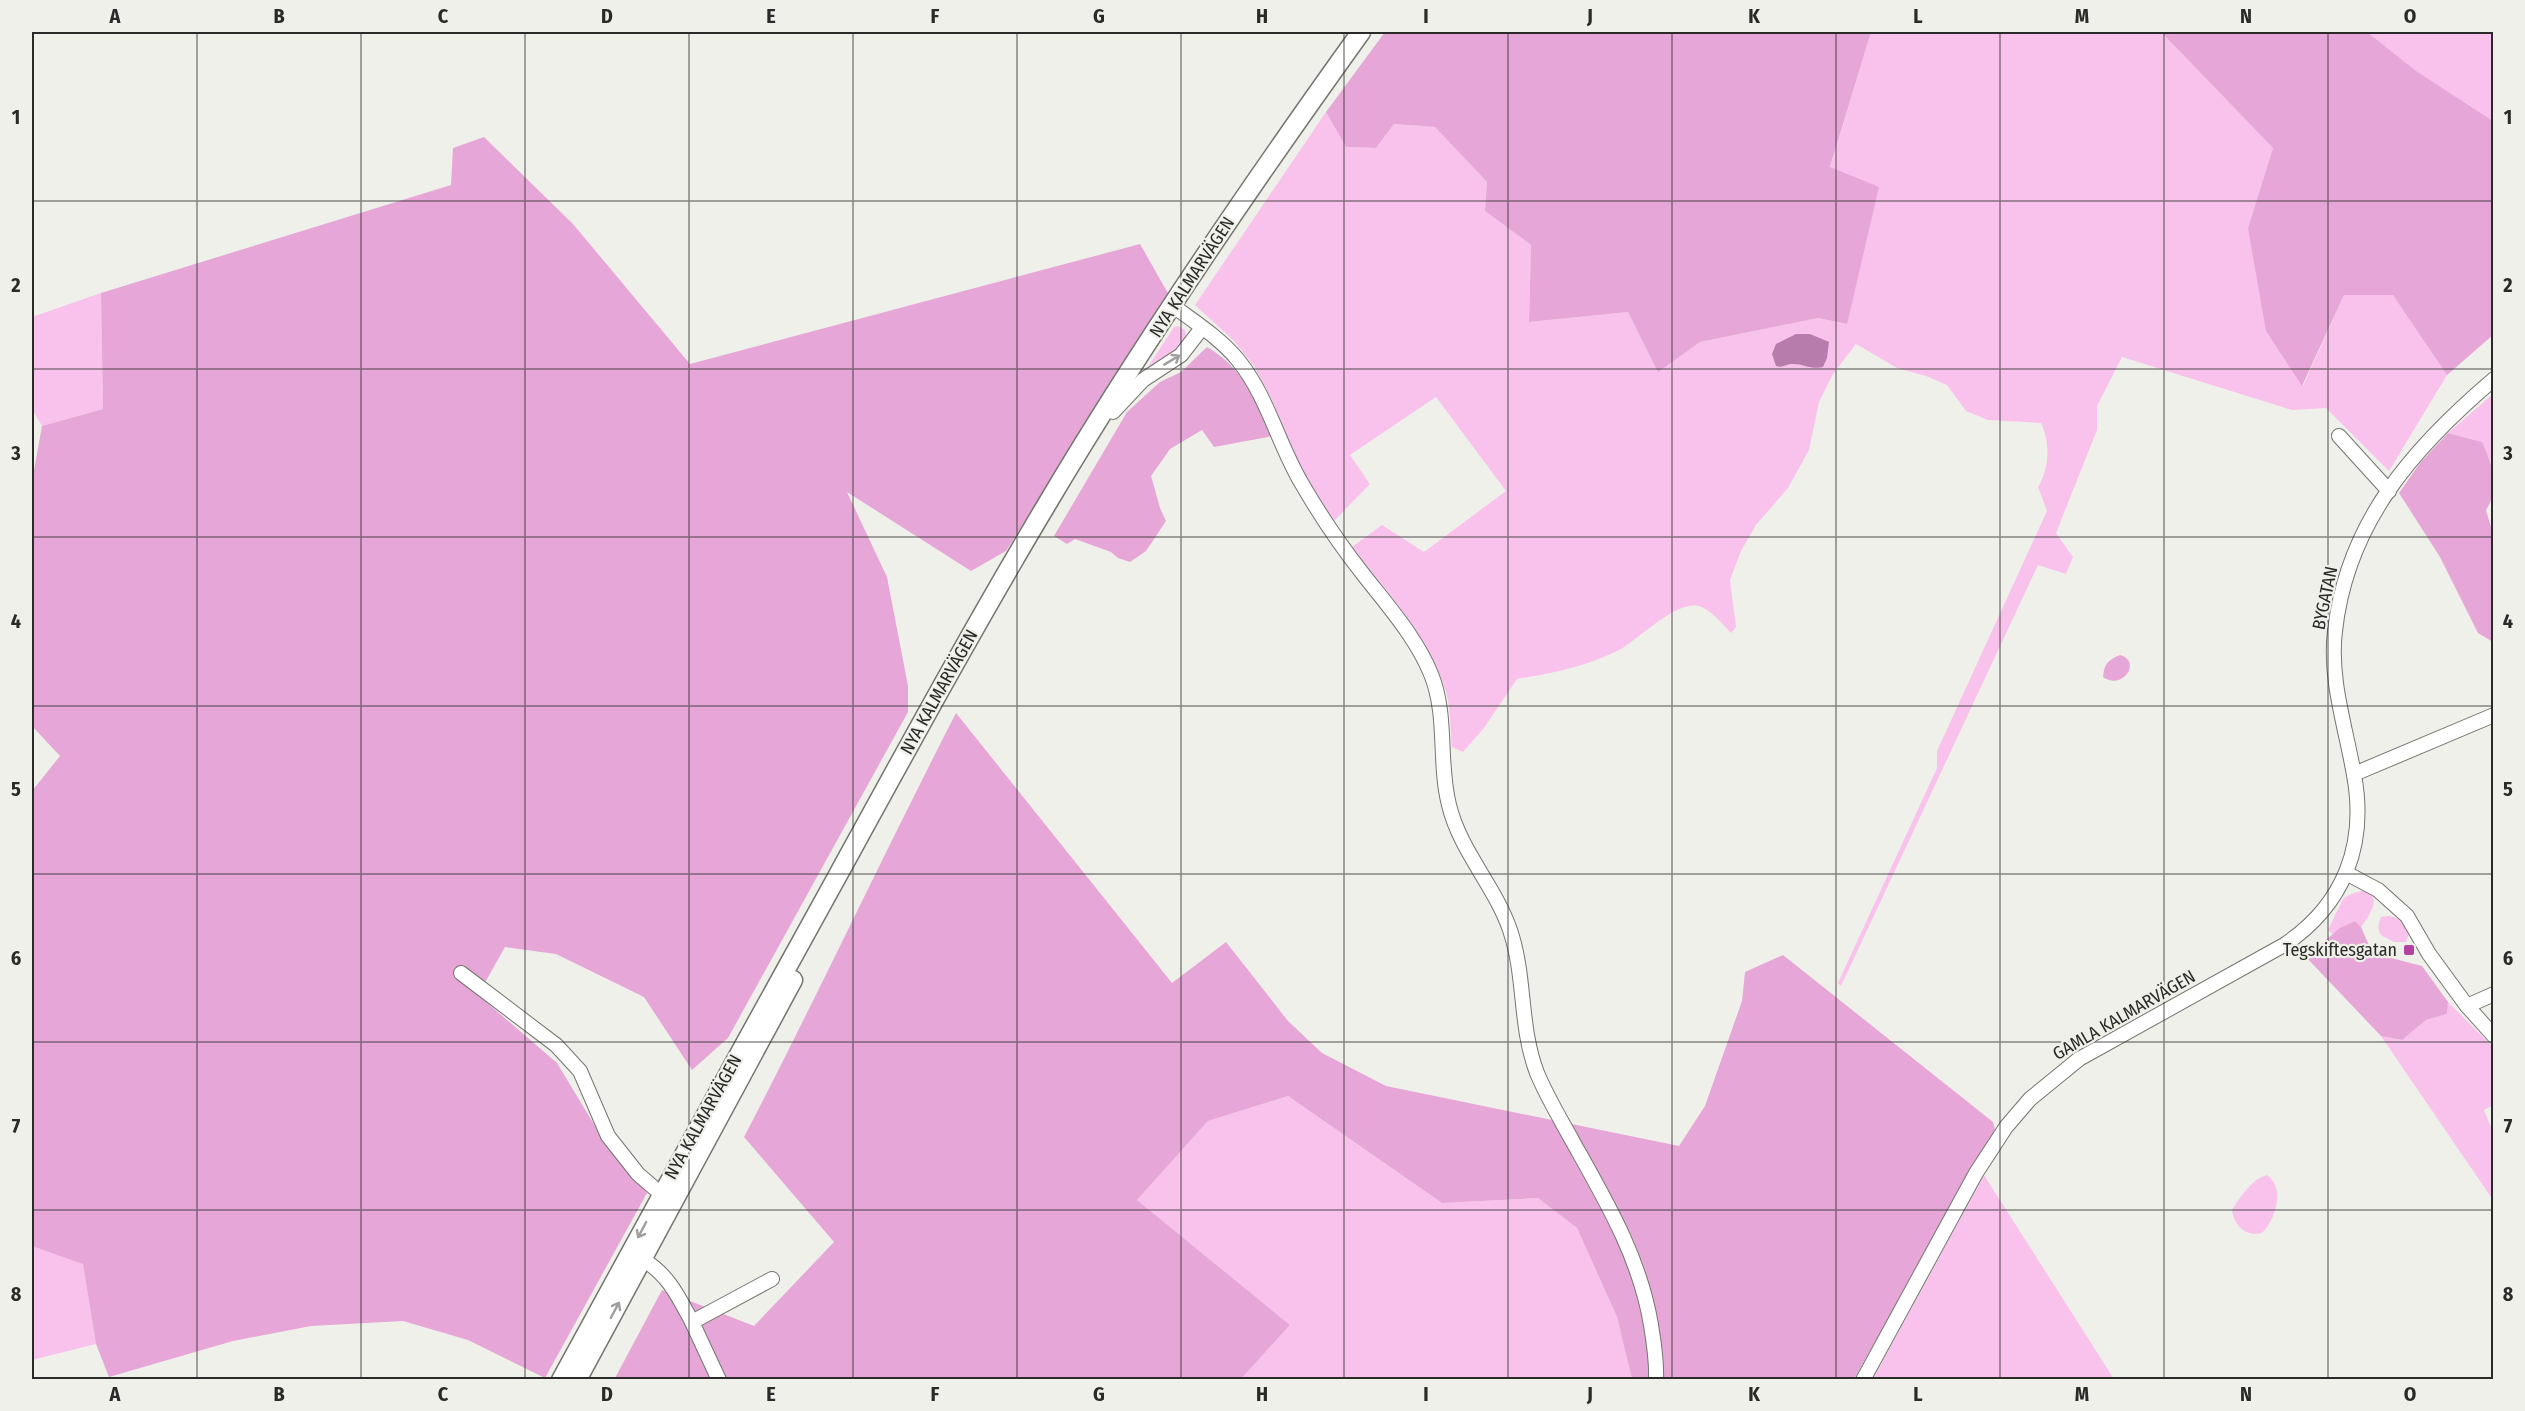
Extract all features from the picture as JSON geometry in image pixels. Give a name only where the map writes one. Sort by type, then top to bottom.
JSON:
[{"type":"main road","name":"NYA KALMARVÄGEN","points":[[577,1380],[928,727],[1053,509],[1264,169],[1361,32]]},
{"type":"main road","name":"NYA KALMARVÄGEN","points":[[561,1380],[922,722],[1047,503],[1176,309],[1370,32]]},
{"type":"street","points":[[1176,309],[1237,359],[1256,386],[1296,474],[1320,514],[1411,638],[1431,674],[1440,704],[1445,781],[1453,819],[1502,910],[1512,936],[1519,962],[1524,1024],[1538,1074],[1551,1102],[1604,1196],[1633,1257],[1648,1307],[1657,1363],[1656,1380]]},
{"type":"street","points":[[1113,412],[1143,380],[1181,355],[1202,328]]},
{"type":"street","name":"BYGATAN","points":[[2346,873],[2357,828],[2354,774],[2341,712],[2334,661],[2334,632],[2348,572],[2360,541],[2389,491],[2426,441],[2493,379]]},
{"type":"street","points":[[2338,436],[2389,491]]},
{"type":"street","points":[[2354,774],[2493,716]]},
{"type":"street","points":[[2346,873],[2378,890],[2407,916],[2429,954],[2467,1006],[2493,1036]]},
{"type":"street","name":"GAMLA KALMARVÄGEN","points":[[1863,1380],[1976,1173],[2006,1127],[2030,1099],[2079,1059],[2264,957],[2297,936],[2322,913],[2346,873]]},
{"type":"street","points":[[461,973],[556,1045],[572,1062],[580,1071],[608,1136],[638,1174],[662,1194]]},
{"type":"street","points":[[2467,1006],[2493,994]]},
{"type":"street","points":[[642,1259],[658,1268],[671,1282],[719,1380]]},
{"type":"street","points":[[692,1322],[772,1279]]},
{"type":"shaded area","points":[[1385,32],[1871,32],[1830,167],[1879,187],[1847,324],[1818,318],[1700,342],[1658,372],[1628,312],[1529,322],[1531,245],[1485,211],[1487,182],[1435,127],[1394,124],[1376,148],[1346,147],[1326,112]]},
{"type":"shaded area","points":[[1871,32],[2161,32],[2273,148],[2248,228],[2303,386],[2344,295],[2393,294],[2447,375],[2389,471],[2326,408],[2292,410],[2122,357],[2097,406],[2097,430],[2056,533],[2073,557],[2066,574],[2038,565],[1841,986],[1838,983],[1937,768],[1937,751],[2047,511],[2038,487],[2047,463],[2046,438],[2041,423],[1988,420],[1966,411],[1947,385],[1897,368],[1856,344],[1833,374],[1819,402],[1809,450],[1788,488],[1756,525],[1741,551],[1730,580],[1736,627],[1731,633],[1708,611],[1699,606],[1690,606],[1669,614],[1627,645],[1606,656],[1569,669],[1517,679],[1484,728],[1463,752],[1452,747],[1448,699],[1429,652],[1405,615],[1352,547],[1382,525],[1424,552],[1506,491],[1436,397],[1350,455],[1370,484],[1334,521],[1303,475],[1272,400],[1254,366],[1234,341],[1195,305],[1326,112],[1346,147],[1376,148],[1394,124],[1435,127],[1487,182],[1485,211],[1531,245],[1529,322],[1628,312],[1658,371],[1700,342],[1818,318],[1847,324],[1830,168]]},
{"type":"shaded area","points":[[2161,32],[2367,32],[2416,71],[2493,121],[2493,335],[2447,375],[2393,295],[2344,295],[2302,386],[2266,331],[2248,228],[2273,148]]},
{"type":"shaded area","points":[[2367,32],[2493,32],[2493,121],[2415,71]]},
{"type":"shaded area","points":[[484,137],[573,224],[690,364],[1140,244],[1169,295],[1006,551],[971,571],[847,492],[887,577],[908,686],[908,712],[728,1038],[692,1070],[644,997],[556,954],[505,947],[478,995],[557,1063],[598,1131],[647,1193],[545,1378],[468,1340],[403,1321],[311,1326],[233,1341],[109,1377],[96,1344],[83,1264],[32,1246],[32,791],[60,756],[32,726],[32,481],[42,426],[103,409],[101,293],[451,185],[453,148]]},
{"type":"shaded area","points":[[101,293],[103,409],[42,426],[32,409],[32,317]]},
{"type":"shaded area","points":[[1178,326],[1185,330],[1186,335],[1180,350],[1144,373],[1174,327]]},
{"type":"shaded area","points":[[1796,334],[1810,334],[1829,342],[1823,367],[1815,368],[1795,364],[1776,366],[1772,354],[1776,344]]},
{"type":"shaded area","points":[[1207,347],[1230,364],[1239,374],[1254,397],[1273,436],[1214,447],[1202,430],[1170,449],[1151,476],[1166,521],[1146,551],[1130,562],[1118,558],[1111,552],[1075,539],[1067,544],[1054,536],[1127,412],[1160,382],[1181,372]]},
{"type":"shaded area","points":[[2493,394],[2493,468],[2482,442],[2448,433]]},
{"type":"shaded area","points":[[2448,433],[2482,442],[2492,467],[2493,493],[2486,510],[2493,534],[2493,642],[2478,633],[2440,557],[2399,493],[2420,463]]},
{"type":"shaded area","points":[[2120,655],[2129,663],[2130,668],[2127,674],[2117,680],[2103,677],[2107,663]]},
{"type":"shaded area","points":[[956,713],[1172,983],[1226,942],[1288,1021],[1322,1053],[1386,1086],[1679,1146],[1705,1106],[1742,1001],[1745,972],[1783,955],[1993,1122],[1995,1130],[1854,1379],[1632,1379],[1617,1317],[1577,1228],[1538,1198],[1442,1203],[1288,1096],[1208,1121],[1137,1200],[1290,1325],[1241,1379],[614,1380],[662,1290],[754,1326],[834,1242],[744,1137]]},
{"type":"shaded area","points":[[2364,890],[2370,893],[2374,901],[2371,912],[2361,927],[2355,921],[2333,934],[2328,930],[2343,899]]},
{"type":"shaded area","points":[[2390,916],[2399,920],[2409,933],[2406,942],[2394,942],[2381,935],[2378,926],[2381,917]]},
{"type":"shaded area","points":[[2355,921],[2361,927],[2371,950],[2387,957],[2422,966],[2448,1002],[2447,1014],[2426,1020],[2402,1040],[2381,1036],[2306,957],[2340,928]]},
{"type":"shaded area","points":[[2448,1002],[2493,1047],[2493,1105],[2484,1110],[2493,1132],[2493,1200],[2381,1036],[2402,1040],[2426,1020],[2447,1014]]},
{"type":"shaded area","points":[[1288,1096],[1442,1203],[1538,1198],[1577,1228],[1617,1317],[1632,1379],[1241,1379],[1290,1325],[1137,1200],[1208,1121]]},
{"type":"shaded area","points":[[1984,1175],[2114,1379],[1873,1379]]},
{"type":"shaded area","points":[[2267,1175],[2276,1188],[2274,1212],[2262,1233],[2250,1233],[2241,1229],[2232,1210],[2251,1184]]},
{"type":"shaded area","points":[[32,1246],[83,1263],[96,1344],[32,1360]]},
{"type":"place","name":"Tegskiftesgatan","points":[[2409,950]]}]
